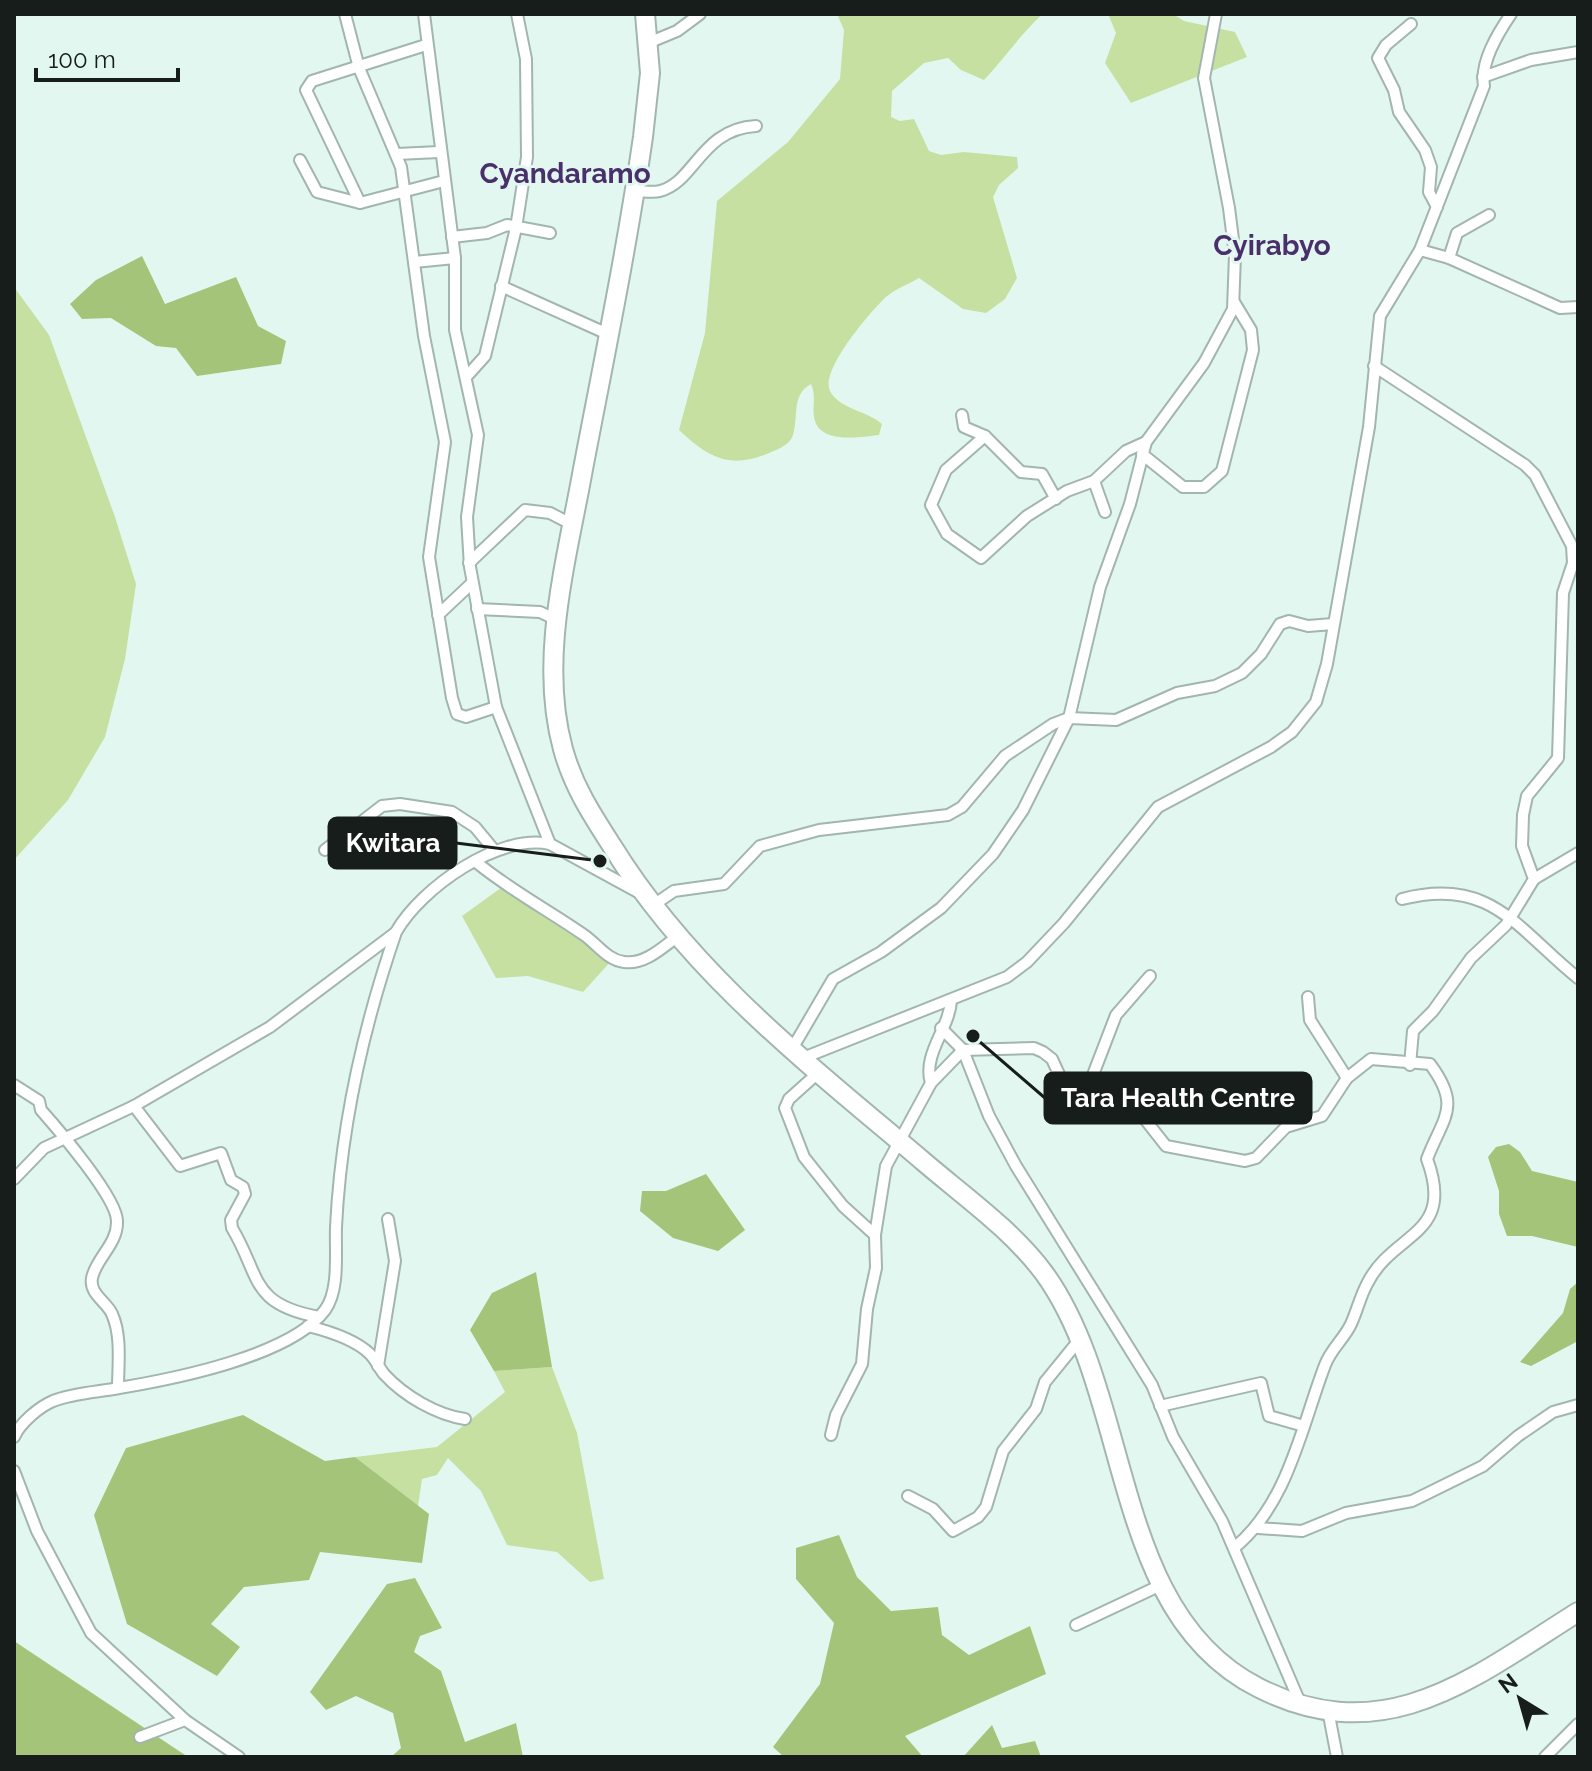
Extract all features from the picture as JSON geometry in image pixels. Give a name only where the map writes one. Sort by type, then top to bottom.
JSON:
[{"type":"highway","points":[[645,14],[648,96],[635,191],[558,620],[553,695],[568,767],[585,804],[647,900],[728,993],[1025,1250],[1063,1302],[1082,1338],[1161,1585],[1186,1629],[1224,1666],[1261,1689],[1302,1705],[1328,1710],[1390,1710],[1428,1701],[1494,1666],[1578,1612]]},
{"type":"street","points":[[345,14],[359,68],[397,154],[405,189],[432,387],[445,442],[429,557],[457,714],[466,717],[496,707]]},
{"type":"street","points":[[424,14],[439,152],[455,258],[455,330],[478,435],[468,496],[472,583],[496,707],[550,844]]},
{"type":"street","points":[[648,43],[677,31],[700,14]]},
{"type":"street","points":[[797,1053],[833,979],[910,932],[971,880],[993,854],[1030,797],[1069,718],[1100,587],[1130,504],[1146,442],[1225,329],[1234,302],[1235,255],[1229,208],[1204,78],[1216,14]]},
{"type":"street","points":[[797,1053],[951,1000],[1007,977],[1033,957],[1097,885],[1158,807],[1271,747],[1305,718],[1320,691],[1333,624],[1369,427],[1380,316],[1420,250],[1484,86],[1483,77],[1497,34],[1511,14]]},
{"type":"street","points":[[467,376],[485,356],[516,228],[527,157],[528,91],[518,15]]},
{"type":"street","points":[[1411,24],[1386,45],[1378,58],[1394,90],[1399,112],[1425,150],[1431,167],[1429,192],[1437,207]]},
{"type":"street","points":[[360,203],[306,90],[312,81],[426,45]]},
{"type":"street","points":[[1483,77],[1531,60],[1578,52]]},
{"type":"street","points":[[635,191],[667,188],[723,134],[740,127],[756,126]]},
{"type":"street","points":[[397,154],[439,152]]},
{"type":"street","points":[[300,160],[317,192],[360,203],[444,181]]},
{"type":"street","points":[[1449,258],[1457,233],[1489,215]]},
{"type":"street","points":[[452,237],[487,233],[507,225],[550,233]]},
{"type":"street","points":[[1420,250],[1449,258],[1560,308],[1578,307]]},
{"type":"street","points":[[414,262],[455,258]]},
{"type":"street","points":[[501,286],[610,335]]},
{"type":"street","points":[[1142,454],[1183,487],[1204,487],[1222,471],[1253,350],[1251,330],[1234,302]]},
{"type":"street","points":[[1374,366],[1525,465],[1535,475],[1572,546],[1573,563],[1563,593],[1558,758],[1527,796],[1523,815],[1522,846],[1534,879]]},
{"type":"street","points":[[962,415],[964,427],[985,436],[1021,472],[1042,474],[1056,499]]},
{"type":"street","points":[[985,436],[946,470],[936,486],[931,505],[947,534],[981,558],[1027,516],[1094,481],[1126,451],[1146,442]]},
{"type":"street","points":[[1094,481],[1105,512]]},
{"type":"street","points":[[469,563],[525,510],[550,513],[573,525]]},
{"type":"street","points":[[438,615],[472,583]]},
{"type":"street","points":[[477,609],[540,612],[558,620]]},
{"type":"street","points":[[14,1437],[19,1428],[55,1400],[164,1380],[258,1354],[308,1326],[327,1308],[334,1276],[337,1203],[351,1091],[396,932],[407,913],[421,899],[494,850],[528,842],[550,844],[647,900],[674,891],[724,884],[760,846],[819,830],[948,815],[962,807],[1005,756],[1037,732],[1069,718],[1105,720],[1130,716],[1177,693],[1215,686],[1242,673],[1261,654],[1280,624],[1289,621],[1308,626],[1333,624]]},
{"type":"street","points":[[325,850],[335,846],[344,835],[382,806],[400,804],[452,812],[475,827],[494,850]]},
{"type":"street","points":[[1410,1065],[1413,1031],[1433,1011],[1471,958],[1510,918],[1534,879],[1578,853]]},
{"type":"street","points":[[476,862],[508,888],[576,930],[613,959],[624,962],[643,960],[678,936]]},
{"type":"street","points":[[1402,899],[1452,891],[1482,901],[1510,918],[1578,978]]},
{"type":"street","points":[[14,1179],[44,1148],[134,1106],[270,1027],[396,932]]},
{"type":"street","points":[[1086,1093],[1116,1015],[1150,976]]},
{"type":"street","points":[[1308,997],[1310,1020],[1347,1078]]},
{"type":"street","points":[[931,1083],[927,1067],[951,1010],[951,1000]]},
{"type":"street","points":[[941,1028],[963,1050],[1002,1141],[1134,1353],[1234,1548],[1302,1705]]},
{"type":"street","points":[[831,1435],[836,1415],[862,1364],[867,1309],[876,1268],[875,1235],[886,1166],[931,1083],[963,1050],[1034,1048],[1052,1059],[1063,1083],[1140,1113],[1166,1146],[1251,1161],[1286,1127],[1322,1116],[1347,1078],[1371,1059],[1410,1065],[1430,1064],[1443,1082],[1450,1108],[1427,1159],[1437,1198],[1426,1220],[1369,1279],[1349,1328],[1331,1353],[1295,1460],[1258,1528],[1234,1548]]},
{"type":"street","points":[[818,1073],[789,1099],[785,1108],[804,1157],[843,1206],[875,1235]]},
{"type":"street","points":[[14,1085],[39,1101],[41,1110],[82,1156],[114,1209],[117,1221],[113,1240],[92,1278],[94,1291],[112,1311],[117,1328],[118,1388]]},
{"type":"street","points":[[134,1106],[180,1166],[221,1153],[231,1180],[243,1187],[245,1194],[231,1220],[256,1283],[278,1303],[319,1317]]},
{"type":"street","points":[[378,1366],[395,1261],[388,1219]]},
{"type":"street","points":[[308,1326],[336,1334],[364,1349],[386,1376],[444,1416],[465,1419]]},
{"type":"street","points":[[908,1496],[933,1509],[953,1531],[978,1517],[986,1507],[1003,1451],[1036,1409],[1045,1382],[1082,1338]]},
{"type":"street","points":[[1160,1406],[1261,1383],[1269,1416],[1304,1426]]},
{"type":"street","points":[[1258,1528],[1302,1531],[1359,1509],[1412,1501],[1483,1466],[1553,1412],[1578,1405]]},
{"type":"street","points":[[14,1471],[37,1531],[91,1633],[185,1720],[239,1757]]},
{"type":"street","points":[[1076,1625],[1161,1585]]},
{"type":"street","points":[[1328,1710],[1331,1740],[1337,1757]]},
{"type":"street","points":[[140,1737],[185,1720]]},
{"type":"street","points":[[1545,1757],[1578,1724]]},
{"type":"green space","points":[[837,14],[1043,14],[984,80],[961,70],[948,58],[924,63],[892,91],[891,117],[900,121],[914,119],[929,151],[941,155],[964,152],[1017,157],[1018,168],[999,185],[993,197],[1017,278],[1005,299],[986,313],[963,309],[919,278],[879,304],[839,356],[829,382],[830,391],[840,402],[882,424],[879,435],[834,436],[819,428],[815,421],[811,384],[798,400],[793,435],[786,444],[755,458],[720,458],[679,430],[705,333],[717,201],[788,142],[840,79],[844,30]]},
{"type":"green space","points":[[1108,14],[1173,14],[1184,21],[1235,32],[1247,57],[1131,103],[1105,63],[1116,33]]},
{"type":"green space","points":[[142,256],[165,304],[236,277],[258,326],[286,341],[281,364],[197,376],[176,348],[156,346],[111,318],[82,319],[70,304],[96,280]]},
{"type":"green space","points":[[14,287],[49,335],[136,584],[125,659],[105,737],[68,800],[14,860]]},
{"type":"green space","points":[[505,885],[613,959],[583,992],[528,976],[496,978],[462,916]]},
{"type":"green space","points":[[1509,1144],[1520,1152],[1532,1171],[1578,1182],[1578,1247],[1532,1236],[1507,1236],[1499,1214],[1499,1191],[1488,1157],[1496,1147]]},
{"type":"green space","points":[[706,1174],[745,1230],[718,1251],[673,1238],[640,1211],[642,1191],[666,1191]]},
{"type":"green space","points":[[536,1272],[552,1367],[494,1371],[470,1330],[492,1293]]},
{"type":"green space","points":[[1578,1282],[1578,1341],[1531,1366],[1520,1362],[1563,1313],[1570,1289]]},
{"type":"green space","points":[[552,1367],[577,1433],[604,1579],[590,1582],[557,1552],[507,1545],[481,1491],[448,1458],[437,1475],[422,1479],[418,1506],[355,1457],[437,1447],[505,1392],[494,1371]]},
{"type":"green space","points":[[243,1415],[325,1461],[355,1457],[429,1514],[422,1563],[320,1552],[309,1580],[244,1587],[211,1624],[240,1647],[217,1676],[127,1624],[94,1515],[126,1448]]},
{"type":"green space","points":[[839,1535],[857,1577],[891,1611],[938,1607],[942,1635],[969,1655],[1030,1626],[1046,1674],[905,1736],[923,1757],[784,1757],[773,1747],[820,1684],[834,1623],[796,1579],[796,1548]]},
{"type":"green space","points":[[415,1578],[442,1628],[420,1636],[414,1652],[441,1671],[465,1742],[516,1723],[523,1757],[391,1757],[401,1748],[393,1713],[356,1696],[326,1710],[310,1692],[387,1584]]},
{"type":"green space","points":[[14,1641],[188,1757],[14,1757]]},
{"type":"green space","points":[[992,1725],[1002,1748],[1035,1741],[1041,1757],[963,1757]]},
{"type":"place","name":"Kwitara","points":[[600,861]]},
{"type":"place","name":"Tara Health Centre","points":[[973,1036]]},
{"type":"district","name":"Cyandaramo","points":[[565,173]]},
{"type":"district","name":"Cyirabyo","points":[[1272,245]]}]
